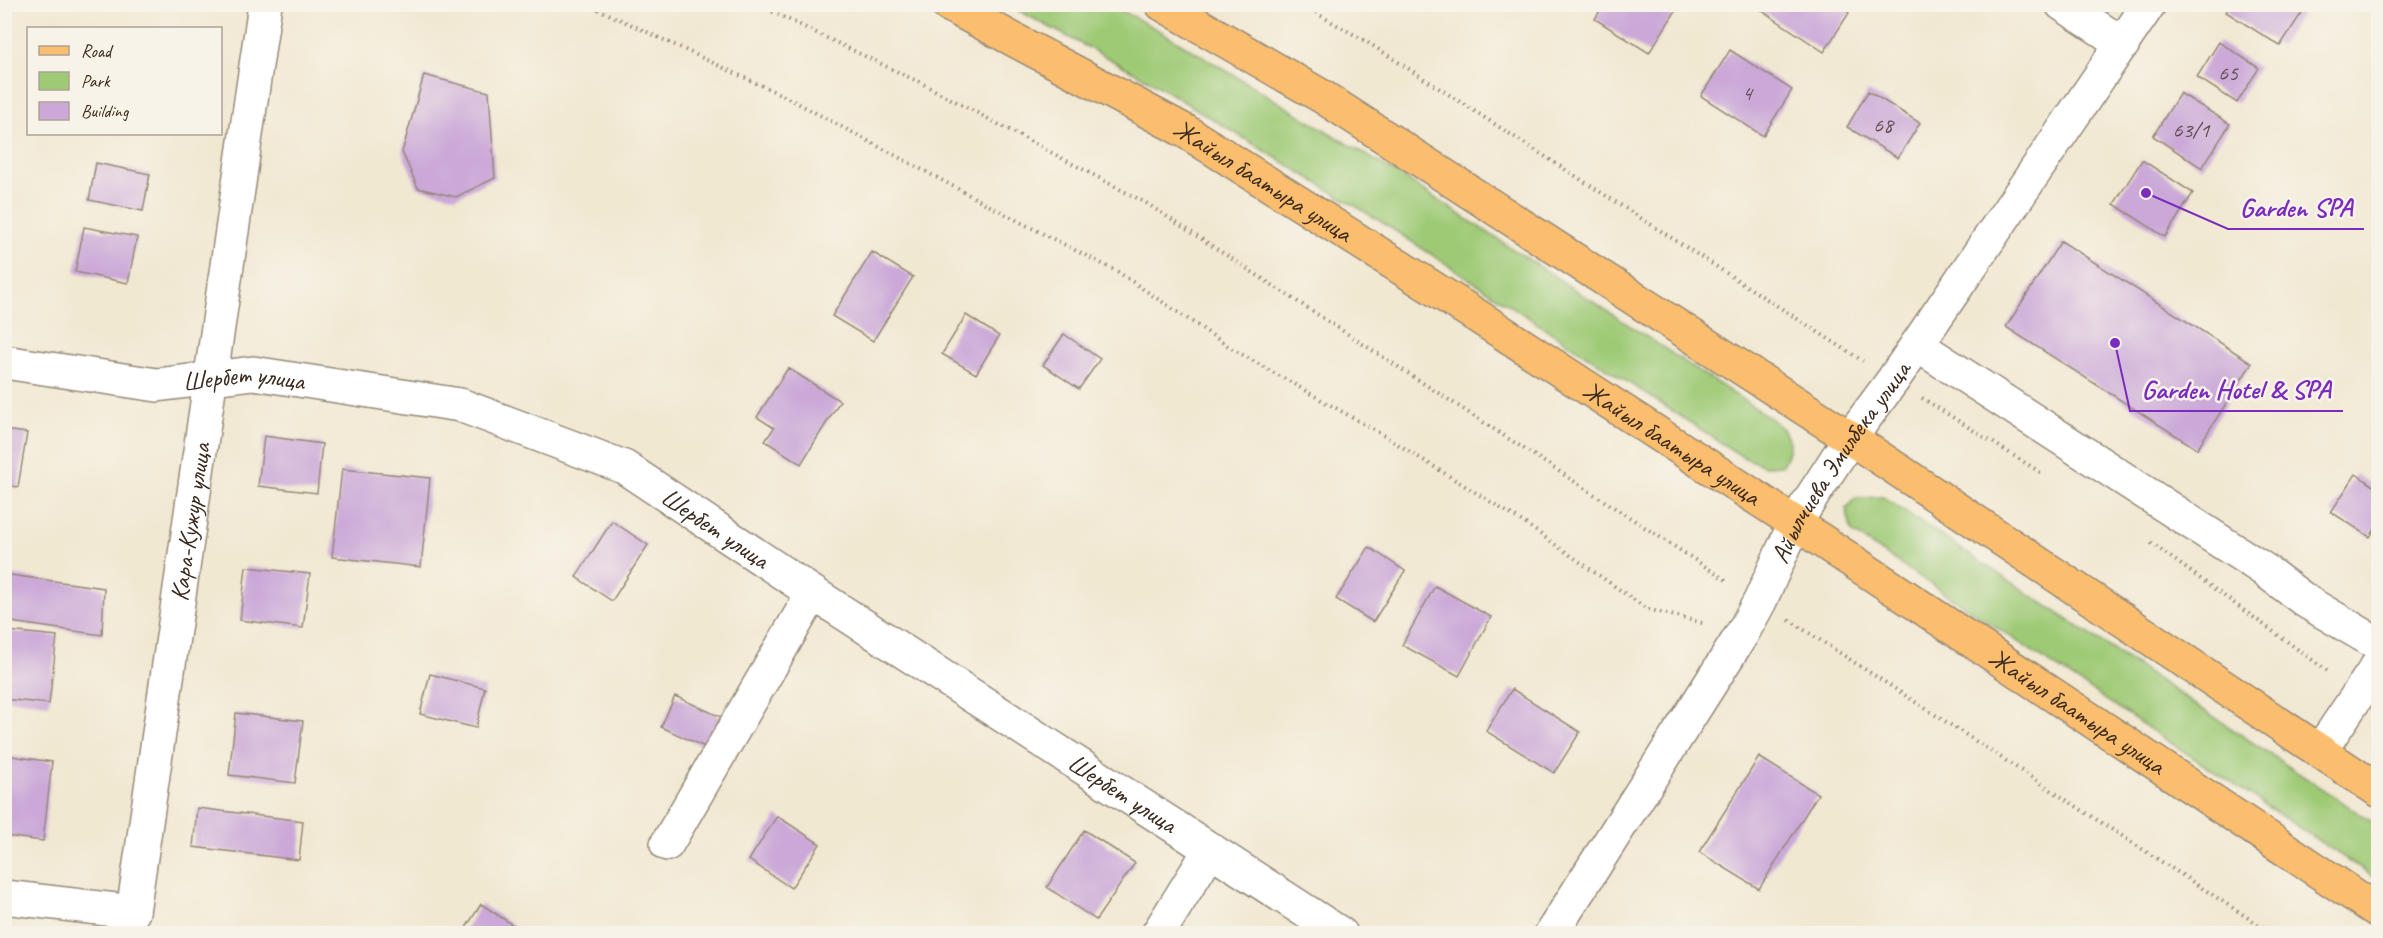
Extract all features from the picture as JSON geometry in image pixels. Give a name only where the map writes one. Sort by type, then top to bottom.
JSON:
[{"type":"main road","name":"Жайыл баатыра улица","points":[[947,4],[1185,131],[1474,314],[1795,522],[2379,911]]},
{"type":"main road","points":[[1162,4],[1323,97],[1850,438],[2379,790]]},
{"type":"street","name":"Кара-Кужур улица","points":[[4,897],[133,912],[265,4]]},
{"type":"street","points":[[2062,4],[2123,44]]},
{"type":"street","name":"Айылчиева Эмилбека улица","points":[[1551,933],[1742,634],[1760,601],[1795,522],[1850,438],[1893,380],[2149,4]]},
{"type":"street","points":[[1917,345],[2263,569],[2307,602],[2379,644]]},
{"type":"street","name":"Шербет улица","points":[[4,362],[157,385],[253,374],[460,405],[624,467],[813,593],[1341,933]]},
{"type":"street","points":[[667,844],[813,593]]},
{"type":"street","points":[[2320,751],[2379,665]]},
{"type":"street","points":[[1158,933],[1210,850]]},
{"type":"path","points":[[587,4],[784,96],[1118,272],[1234,350],[1383,435],[1522,522],[1647,609],[1742,634]]},
{"type":"path","points":[[756,4],[923,84],[1146,203],[2273,933]]},
{"type":"path","points":[[1300,4],[1367,42],[1893,380],[2046,475]]},
{"type":"path","points":[[2145,539],[2359,694]]},
{"type":"green space","points":[[1008,5],[1111,5],[1162,32],[1403,177],[1769,417],[1788,438],[1789,449],[1782,465],[1765,466],[1743,457],[1380,221],[1140,75]]},
{"type":"green space","points":[[1883,497],[2378,826],[2378,880],[1852,532],[1846,509],[1855,498]]},
{"type":"building","points":[[1604,4],[1680,4],[1649,53],[1595,19]]},
{"type":"building","points":[[1752,4],[1836,4],[1849,13],[1824,52]]},
{"type":"building","points":[[2231,4],[2293,4],[2303,11],[2280,46],[2226,12]]},
{"type":"building","points":[[2219,42],[2259,68],[2237,103],[2197,77]]},
{"type":"building","points":[[1730,50],[1792,90],[1763,136],[1701,96]]},
{"type":"building","points":[[424,75],[489,92],[495,178],[456,197],[418,188],[402,152]]},
{"type":"building","points":[[1868,91],[1920,123],[1898,158],[1847,127]]},
{"type":"building","points":[[2180,93],[2230,124],[2202,168],[2153,136]]},
{"type":"building","points":[[2142,160],[2193,193],[2165,237],[2114,204]]},
{"type":"building","points":[[96,163],[150,174],[143,211],[89,200]]},
{"type":"building","points":[[84,227],[137,237],[128,283],[75,272]]},
{"type":"building","points":[[2061,241],[2252,363],[2197,449],[2006,327]]},
{"type":"building","points":[[872,252],[913,277],[873,341],[832,316]]},
{"type":"building","points":[[966,315],[999,336],[976,374],[942,354]]},
{"type":"building","points":[[1064,334],[1100,359],[1079,389],[1043,365]]},
{"type":"building","points":[[788,368],[840,401],[801,464],[765,441],[774,428],[757,417]]},
{"type":"building","points":[[4,430],[27,433],[18,487],[4,485]]},
{"type":"building","points":[[264,436],[322,444],[317,493],[258,486]]},
{"type":"building","points":[[342,469],[430,478],[421,567],[332,557]]},
{"type":"building","points":[[2356,474],[2378,489],[2378,524],[2370,537],[2331,512]]},
{"type":"building","points":[[612,521],[648,545],[612,601],[576,577]]},
{"type":"building","points":[[1369,547],[1405,571],[1373,622],[1336,599]]},
{"type":"building","points":[[246,567],[310,574],[303,628],[240,620]]},
{"type":"building","points":[[10,575],[104,588],[102,635],[4,621]]},
{"type":"building","points":[[1435,586],[1491,617],[1459,676],[1402,645]]},
{"type":"building","points":[[8,631],[57,636],[49,704],[4,699],[4,657]]},
{"type":"building","points":[[430,674],[485,688],[476,728],[420,714]]},
{"type":"building","points":[[1512,689],[1580,732],[1554,773],[1486,731]]},
{"type":"building","points":[[675,696],[721,717],[707,748],[661,727]]},
{"type":"building","points":[[236,713],[303,721],[295,783],[229,775]]},
{"type":"building","points":[[5,755],[52,762],[43,841],[5,836]]},
{"type":"building","points":[[1759,757],[1818,794],[1759,889],[1699,852]]},
{"type":"building","points":[[197,808],[303,821],[299,860],[193,847]]},
{"type":"building","points":[[777,816],[820,844],[791,888],[749,860]]},
{"type":"building","points":[[1084,830],[1135,863],[1096,920],[1047,887]]},
{"type":"building","points":[[481,904],[516,927],[512,934],[462,934]]},
{"type":"place","name":"Garden SPA","points":[[2146,193]]},
{"type":"place","name":"Garden Hotel & SPA","points":[[2115,343]]}]
